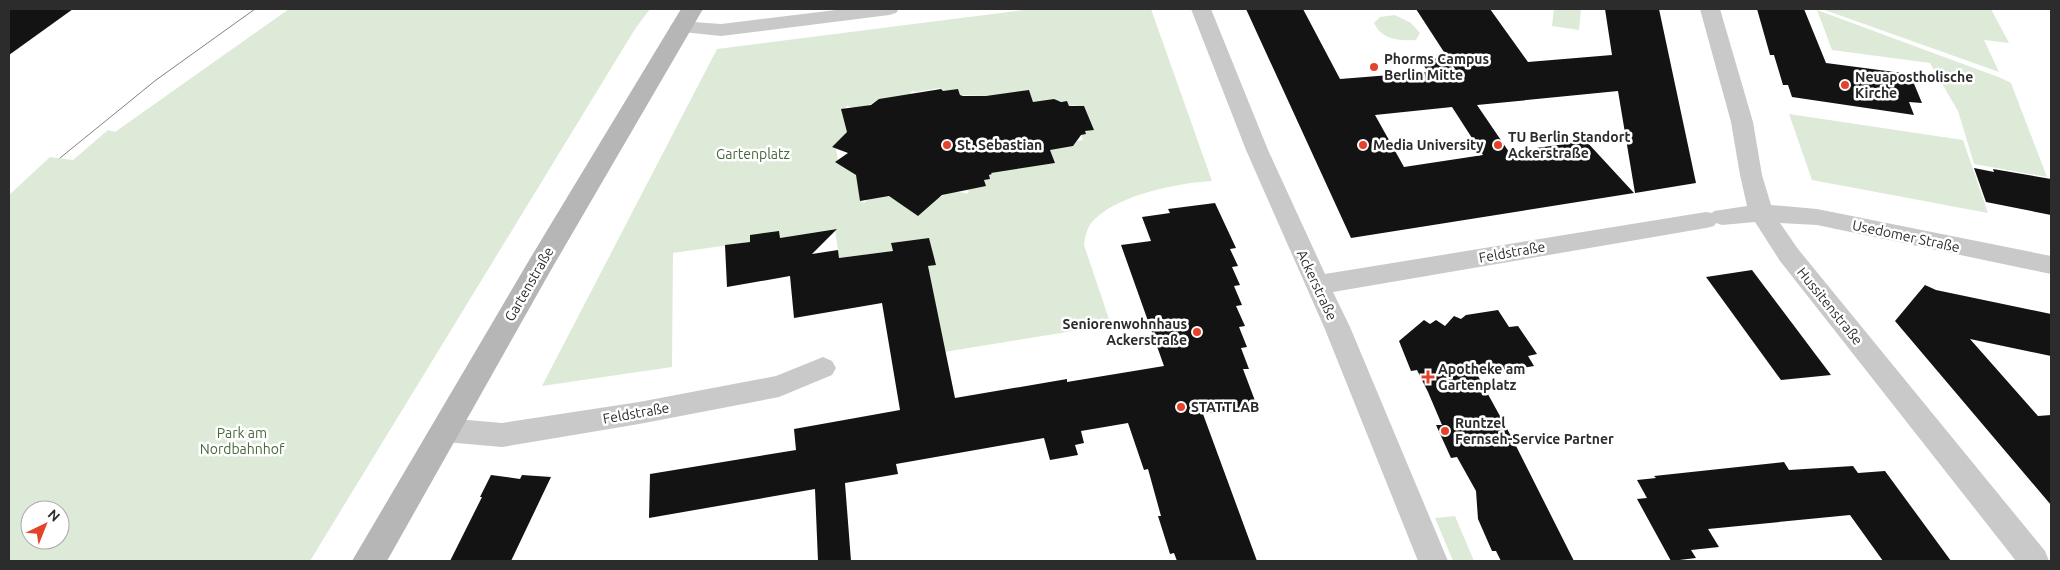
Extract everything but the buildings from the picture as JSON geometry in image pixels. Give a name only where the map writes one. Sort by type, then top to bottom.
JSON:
[{"type":"street","points":[[686,18],[721,30],[889,9]]},
{"type":"street","name":"Ackerstraße","points":[[1202,9],[1257,150],[1337,326],[1433,561]]},
{"type":"street","name":"Hussitenstraße","points":[[1710,9],[1742,122],[1751,175],[1761,213],[1789,255],[2034,561]]},
{"type":"street","name":"Gartenstraße","points":[[369,561],[686,18]]},
{"type":"street","name":"Feldstraße","points":[[1317,285],[1714,218],[1761,213]]},
{"type":"street","name":"Usedomer Straße","points":[[1761,213],[1817,217],[2051,265]]},
{"type":"street","name":"Feldstraße","points":[[445,430],[502,435],[639,413],[779,386],[824,368]]},
{"type":"green space","name":"Park am Nordbahnhof","points":[[289,9],[650,9],[635,29],[310,561],[9,561],[9,195],[50,157],[73,160],[108,130],[115,132]]},
{"type":"green space","name":"Gartenplatz","points":[[1031,9],[1151,9],[1212,181],[1167,187],[1135,196],[1120,202],[1091,223],[1084,245],[1111,325],[944,352],[928,266],[935,265],[929,238],[891,243],[893,251],[839,258],[835,229],[780,238],[779,231],[750,235],[750,242],[673,253],[672,367],[542,386],[717,49]],"holes":[[[941,89],[940,93],[958,89],[960,95],[986,96],[987,98],[1029,90],[1033,102],[1067,101],[1069,106],[1075,105],[1093,130],[1085,131],[1086,134],[1081,135],[1083,140],[1077,141],[1072,146],[1062,148],[1057,144],[1050,150],[1055,163],[991,171],[992,174],[984,180],[986,186],[966,187],[969,191],[967,194],[961,192],[953,193],[939,198],[896,196],[892,198],[889,196],[868,199],[864,203],[861,201],[858,187],[862,186],[860,177],[855,175],[859,171],[835,162],[838,160],[836,149],[832,147],[852,133],[845,108],[847,106],[861,107],[875,102],[877,104],[912,94],[910,93],[913,91]]]},
{"type":"green space","points":[[1554,9],[1581,9],[1579,30],[1552,26]]},
{"type":"green space","points":[[1822,9],[1991,9],[2009,43],[1984,40],[1999,72]]},
{"type":"green space","points":[[1817,10],[2011,83],[2047,177],[1974,164],[1958,111],[1930,63],[1832,50]]},
{"type":"green space","points":[[1395,15],[1411,23],[1420,33],[1416,40],[1397,40],[1386,36],[1377,29],[1374,23],[1380,17]]},
{"type":"green space","points":[[1789,114],[1963,140],[1988,213],[1812,180]]},
{"type":"green space","points":[[1455,516],[1474,561],[1453,561],[1435,518]]},
{"type":"tram line","points":[[60,158],[156,80],[255,9]]},
{"type":"place","name":"Phorms Campus Berlin Mitte","points":[[1374,67]]},
{"type":"place","name":"Neuapostholische Kirche","points":[[1845,85]]},
{"type":"place","name":"St. Sebastian","points":[[947,145]]},
{"type":"place","name":"Media University","points":[[1363,145]]},
{"type":"place","name":"TU Berlin Standort Ackerstraße","points":[[1498,145]]},
{"type":"place","name":"Seniorenwohnhaus Ackerstraße","points":[[1197,332]]},
{"type":"place","name":"Apotheke am Gartenplatz","points":[[1428,377]]},
{"type":"place","name":"STATTLAB","points":[[1181,407]]},
{"type":"place","name":"Runtzel Fernseh-Service Partner","points":[[1445,431]]}]
